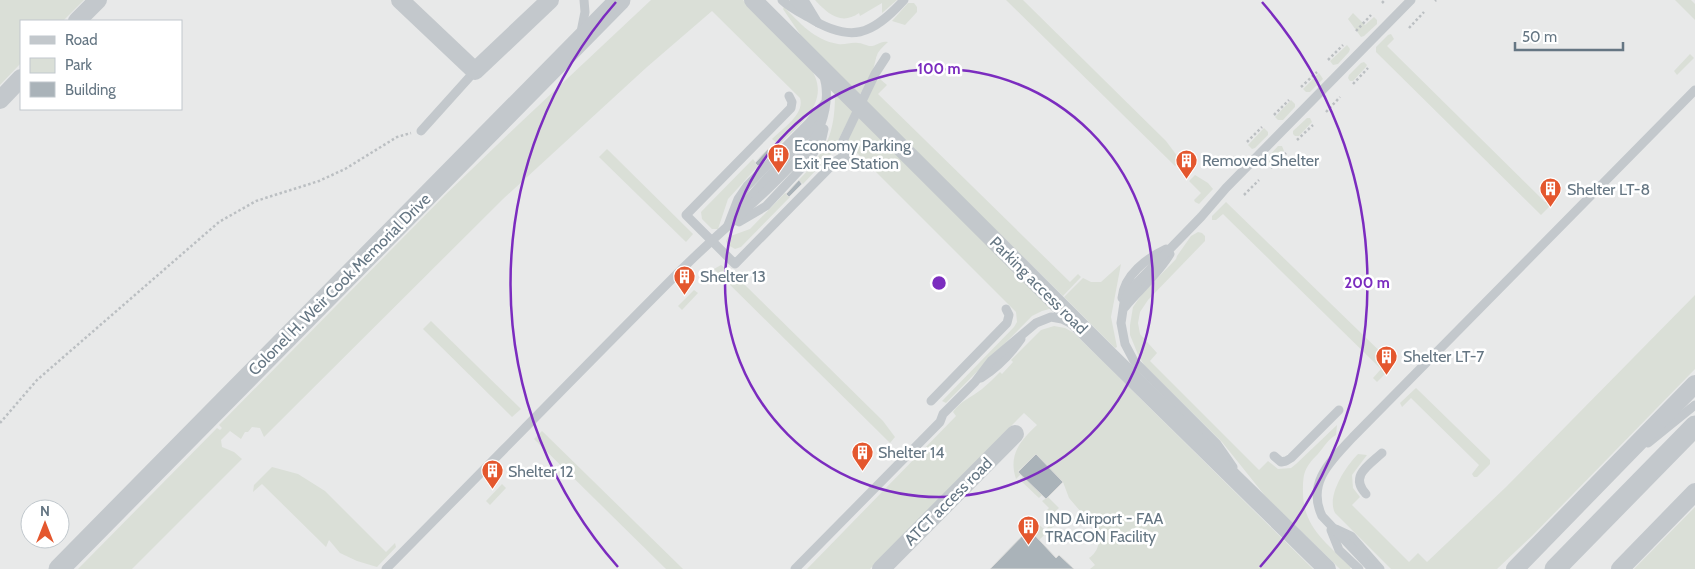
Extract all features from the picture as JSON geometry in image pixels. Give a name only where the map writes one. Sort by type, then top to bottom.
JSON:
[{"type":"street","points":[[78,20],[98,0]]},
{"type":"street","points":[[400,0],[476,72],[550,0]]},
{"type":"street","name":"Colonel H. Weir Cook Memorial Drive","points":[[59,569],[620,0]]},
{"type":"street","points":[[597,24],[632,0]]},
{"type":"street","name":"Parking access road","points":[[753,0],[1327,569]]},
{"type":"street","points":[[0,100],[20,79]]},
{"type":"street","points":[[1515,569],[1695,384]]},
{"type":"street","points":[[1555,569],[1695,426]]},
{"type":"street","name":"ATCT access road","points":[[881,569],[1015,434]]},
{"type":"street","points":[[1620,569],[1695,492]]},
{"type":"lane","points":[[575,45],[583,27],[584,0]]},
{"type":"lane","points":[[782,0],[820,25],[838,32],[857,32],[879,24],[904,0]]},
{"type":"lane","points":[[794,0],[820,25]]},
{"type":"lane","points":[[804,0],[820,25]]},
{"type":"lane","points":[[1122,311],[1164,264],[1176,244],[1226,188],[1411,0]]},
{"type":"lane","points":[[843,157],[842,143],[875,74],[886,57]]},
{"type":"lane","points":[[386,569],[683,268],[775,182],[811,144],[823,121],[826,83],[820,67]]},
{"type":"lane","points":[[421,131],[476,72]]},
{"type":"lane","points":[[1372,569],[1329,525],[1318,508],[1317,490],[1330,462],[1695,90]]},
{"type":"lane","points":[[789,96],[792,102],[791,108],[686,215],[715,239],[734,264],[836,161],[843,157],[848,157],[854,161]]},
{"type":"lane","points":[[725,229],[738,199],[747,186],[808,124],[825,103]]},
{"type":"lane","points":[[1176,244],[1155,254],[1143,263],[1129,278],[1122,292],[1121,323],[1127,351],[1134,361],[1217,444],[1251,494]]},
{"type":"lane","points":[[931,401],[1007,323],[1009,314],[1006,309]]},
{"type":"lane","points":[[795,569],[940,422],[943,414],[991,361],[1029,329],[1051,317],[1062,319],[1073,325],[1109,355]]},
{"type":"lane","points":[[1599,483],[1695,405]]},
{"type":"lane","points":[[1274,456],[1281,462],[1286,462],[1339,410]]},
{"type":"lane","points":[[1366,494],[1361,487],[1359,478],[1361,473],[1382,453]]},
{"type":"lane","points":[[1329,525],[1339,550],[1359,569]]},
{"type":"lane","points":[[1329,525],[1351,536],[1380,569]]},
{"type":"path","points":[[1409,28],[1424,12]]},
{"type":"path","points":[[1356,31],[1370,15]]},
{"type":"path","points":[[1328,60],[1343,45]]},
{"type":"path","points":[[1353,84],[1368,68]]},
{"type":"path","points":[[1301,87],[1317,72]]},
{"type":"path","points":[[1326,112],[1340,97]]},
{"type":"path","points":[[1274,115],[1289,100]]},
{"type":"path","points":[[1297,140],[1313,125]]},
{"type":"path","points":[[1247,142],[1262,127]]},
{"type":"path","points":[[0,423],[37,380],[219,222],[256,201],[319,181],[345,169],[397,137],[421,131]]},
{"type":"path","points":[[1271,168],[1286,153]]},
{"type":"path","points":[[1244,195],[1259,180]]},
{"type":"shaded area","points":[[0,0],[1695,0],[1695,569],[0,569]]},
{"type":"green space","points":[[0,0],[84,0],[64,20],[20,20],[20,64],[0,85]]},
{"type":"green space","points":[[651,0],[743,0],[808,64],[815,77],[818,88],[817,99],[806,118],[779,145],[772,139],[796,115],[801,104],[800,98],[712,11],[647,67],[503,199],[264,437],[260,428],[252,427],[248,432],[245,432],[241,439],[230,431],[221,440],[222,447],[234,452],[242,459],[132,569],[78,569],[217,428],[220,430],[222,428],[219,425],[445,195]]},
{"type":"green space","points":[[815,0],[897,0],[882,13],[882,3],[860,16],[859,13],[852,17],[840,18],[829,13]]},
{"type":"green space","points":[[1006,0],[1023,0],[1166,141],[1181,161],[1175,166]]},
{"type":"green space","points":[[1675,0],[1691,0],[1695,4],[1695,20]]},
{"type":"green space","points":[[908,3],[914,3],[917,7],[917,12],[905,25],[892,21]]},
{"type":"green space","points":[[784,7],[808,30],[829,42],[841,44],[859,43],[871,46],[888,42],[878,52],[870,77],[859,96],[801,39],[800,34],[783,9]]},
{"type":"green space","points":[[1353,13],[1365,25],[1374,17],[1377,20],[1377,24],[1361,37],[1348,19]]},
{"type":"green space","points":[[1391,34],[1394,39],[1387,46],[1545,202],[1554,194],[1558,198],[1541,215],[1376,52],[1376,47]]},
{"type":"green space","points":[[1347,45],[1350,49],[1349,52],[1338,64],[1333,65],[1330,61]]},
{"type":"green space","points":[[1690,54],[1694,58],[1677,75],[1674,71]]},
{"type":"green space","points":[[1364,62],[1367,65],[1366,67],[1353,81],[1350,81],[1349,75]]},
{"type":"green space","points":[[1319,73],[1323,79],[1310,92],[1306,92],[1303,89]]},
{"type":"green space","points":[[880,79],[887,85],[878,94],[1070,282],[1078,274],[1081,277],[1063,296],[866,103],[876,81]]},
{"type":"green space","points":[[835,94],[854,109],[832,153],[803,184],[799,180],[822,151],[831,131],[835,108]]},
{"type":"green space","points":[[1291,100],[1295,107],[1283,120],[1278,120],[1275,117]]},
{"type":"green space","points":[[860,115],[1053,308],[1032,316],[946,403],[942,401],[1014,327],[1017,322],[1016,312],[855,151],[847,146],[846,143]]},
{"type":"green space","points":[[1307,118],[1310,118],[1312,122],[1299,136],[1295,136],[1293,131]]},
{"type":"green space","points":[[1264,128],[1268,135],[1252,149],[1248,145]]},
{"type":"green space","points":[[1278,146],[1282,146],[1284,151],[1271,165],[1267,165],[1266,159]]},
{"type":"green space","points":[[607,149],[693,234],[686,242],[599,157]]},
{"type":"green space","points":[[753,159],[758,166],[728,199],[718,229],[712,229],[702,219],[701,212]]},
{"type":"green space","points":[[1195,175],[1208,183],[1213,189],[1199,204],[1194,200],[1201,193],[1189,181]]},
{"type":"green space","points":[[785,193],[790,197],[741,247],[735,249],[728,245],[726,241],[728,237],[750,229]]},
{"type":"green space","points":[[1226,202],[1394,365],[1377,382],[1373,378],[1381,369],[1223,214],[1216,220],[1212,220],[1212,216]]},
{"type":"green space","points":[[1198,232],[1205,236],[1205,241],[1148,300],[1140,312],[1138,323],[1140,334],[1157,353],[1150,361],[1259,470],[1268,461],[1278,469],[1291,468],[1337,425],[1336,435],[1326,443],[1305,471],[1303,485],[1304,505],[1307,516],[1318,534],[1351,567],[1350,569],[1340,569],[1266,497],[1222,442],[1145,366],[1139,357],[1130,335],[1133,307],[1142,294],[1176,259],[1191,236]]},
{"type":"green space","points":[[1121,264],[1111,317],[1117,347],[1115,348],[1064,297],[1083,278],[1091,282],[1101,282]]},
{"type":"green space","points":[[721,265],[739,279],[883,421],[895,437],[890,443],[714,269]]},
{"type":"green space","points":[[694,290],[698,293],[682,310],[678,306]]},
{"type":"green space","points":[[1695,295],[1695,369],[1533,535],[1497,569],[1391,569],[1335,513],[1333,498],[1343,473],[1358,454],[1367,455],[1352,475],[1353,488],[1360,497],[1352,505],[1409,562],[1418,553],[1427,562],[1506,487]]},
{"type":"green space","points":[[431,321],[521,409],[512,417],[423,329]]},
{"type":"green space","points":[[1054,326],[1065,328],[1074,333],[1313,569],[1090,569],[1095,565],[1089,558],[1095,553],[1098,546],[1097,533],[1089,523],[1075,521],[1081,512],[1069,498],[1063,482],[1036,455],[1018,471],[1021,474],[1016,479],[1014,463],[1017,449],[1025,437],[1037,425],[1024,413],[870,569],[807,569],[956,416],[953,412],[959,405],[982,389],[1000,372],[1002,374],[1013,362],[1011,360],[1041,330]]},
{"type":"green space","points":[[1416,388],[1490,460],[1490,464],[1477,477],[1474,477],[1472,474],[1479,465],[1411,398],[1402,407],[1400,403]]},
{"type":"green space","points":[[542,431],[683,569],[666,569],[534,439]]},
{"type":"green space","points":[[272,467],[298,474],[325,491],[386,552],[395,543],[396,547],[377,567],[340,553],[329,540],[326,547],[262,484],[253,492],[254,485]]},
{"type":"green space","points":[[1023,476],[1042,495],[1039,498],[1020,480]]},
{"type":"green space","points":[[502,484],[506,488],[490,505],[486,501]]},
{"type":"green space","points":[[1048,497],[1059,508],[1050,516],[1045,512],[1049,508],[1042,501]]},
{"type":"green space","points":[[1695,507],[1695,569],[1634,569]]},
{"type":"green space","points":[[1036,522],[1045,530],[1051,524],[1054,526],[1039,540],[1029,529]]},
{"type":"building","points":[[768,149],[771,153],[758,166],[755,163]]},
{"type":"building","points":[[799,180],[802,184],[789,197],[786,194]]},
{"type":"building","points":[[1036,454],[1063,482],[1046,499],[1018,472]]},
{"type":"building","name":"IND Airport - FAA TRACON Facility","points":[[1029,529],[1056,558],[1059,555],[1074,569],[990,569]]},
{"type":"place","name":"Economy Parking Exit Fee Station","points":[[778,173]]},
{"type":"place","name":"Removed Shelter","points":[[1186,179]]},
{"type":"place","name":"Shelter LT-8","points":[[1551,208]]},
{"type":"place","name":"Shelter 13","points":[[684,295]]},
{"type":"place","name":"Shelter LT-7","points":[[1387,375]]},
{"type":"place","name":"Shelter 14","points":[[862,471]]},
{"type":"place","name":"Shelter 12","points":[[492,490]]},
{"type":"place","name":"IND Airport - FAA TRACON Facility","points":[[1029,546]]}]
